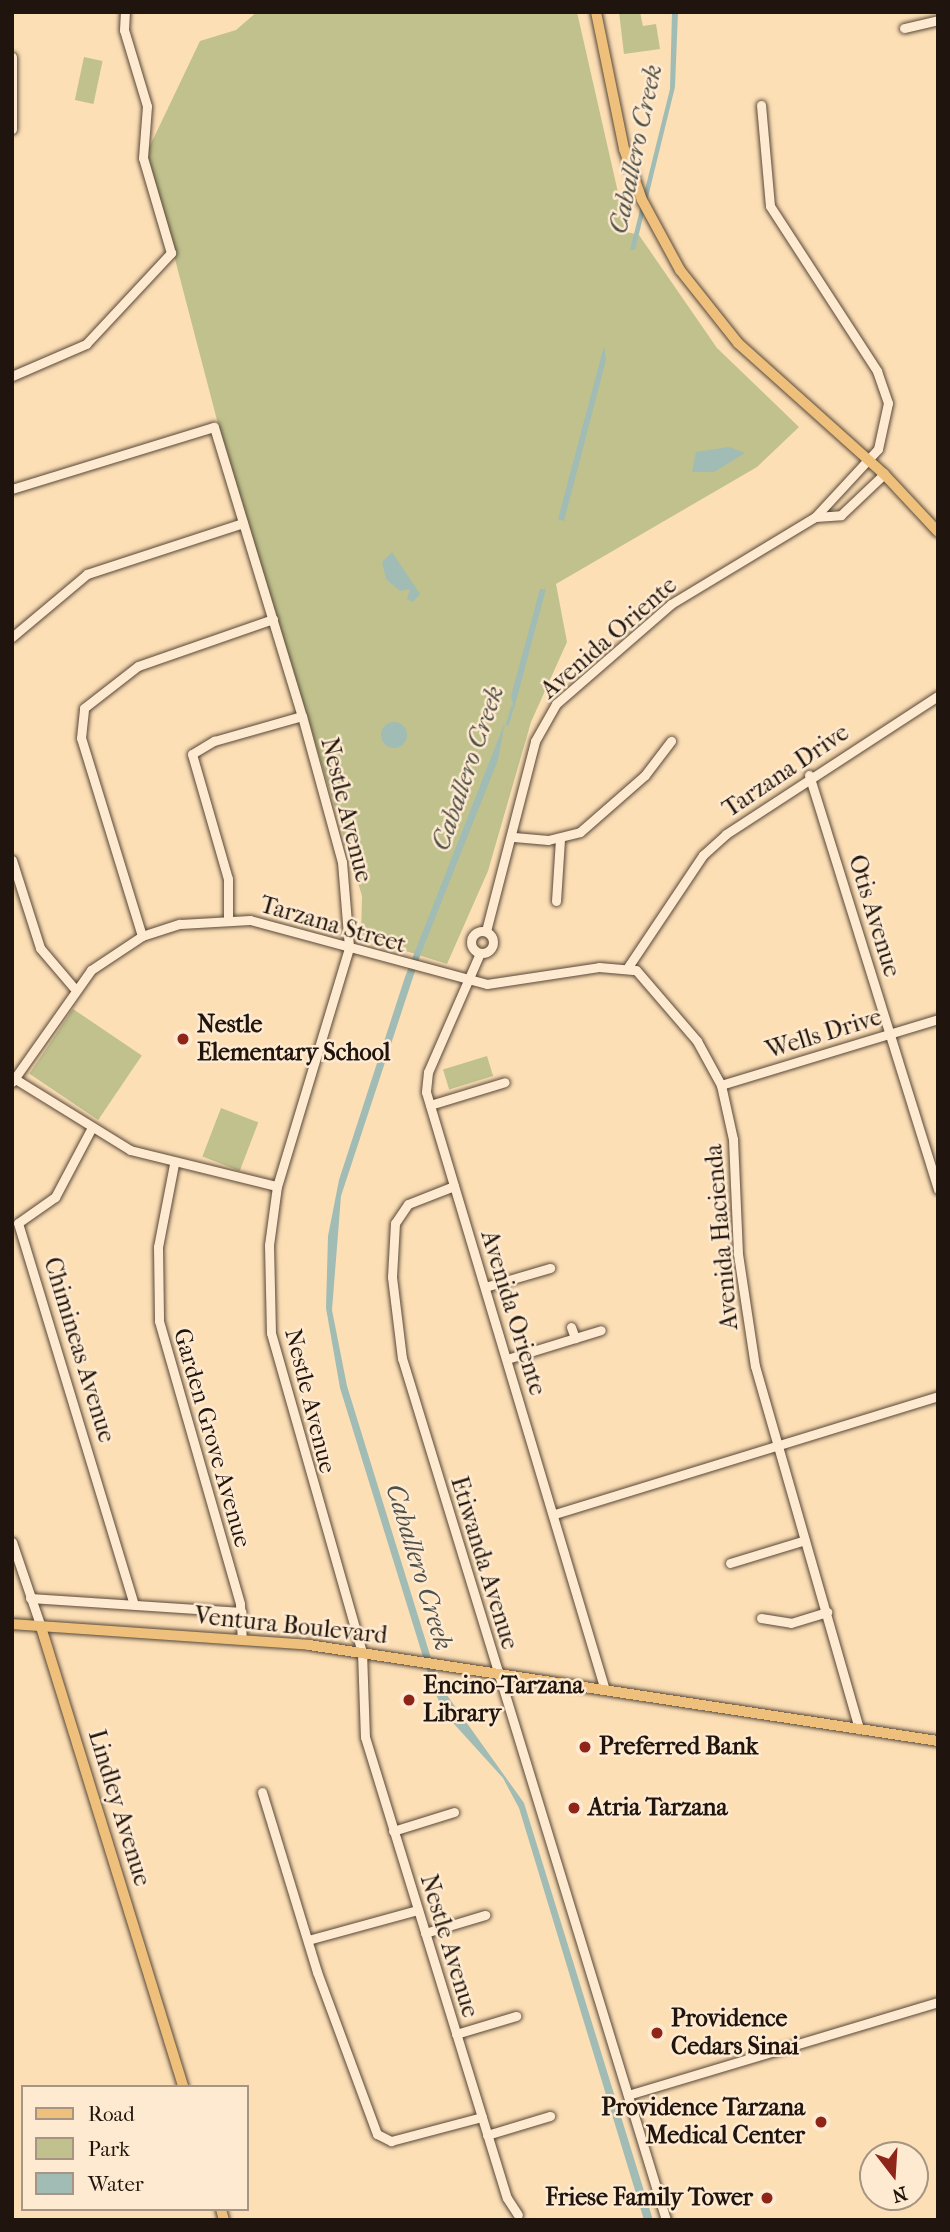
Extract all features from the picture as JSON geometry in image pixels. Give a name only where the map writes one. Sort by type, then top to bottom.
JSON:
[{"type":"main road","points":[[596,12],[618,126],[644,203],[665,245],[738,343],[884,474],[938,533]]},
{"type":"main road","name":"Ventura Boulevard","points":[[12,1625],[242,1639],[362,1652],[938,1741]]},
{"type":"main road","name":"Lindley Avenue","points":[[41,1627],[182,2085]]},
{"type":"street","points":[[12,376],[86,344],[169,256],[143,158],[147,106],[124,30],[125,12]]},
{"type":"street","points":[[904,28],[938,20]]},
{"type":"street","points":[[12,57],[12,129]]},
{"type":"street","name":"Avenida Oriente","points":[[480,953],[471,939],[486,930],[514,837],[535,741],[556,704],[671,604],[815,517],[869,461],[888,422],[885,388],[770,206],[761,105]]},
{"type":"street","name":"Nestle Avenue","points":[[12,489],[214,427],[302,716],[342,862],[349,948],[276,1186],[268,1294],[278,1374],[362,1652],[362,1724],[487,2136],[518,2215]]},
{"type":"street","name":"Avenida Oriente","points":[[815,517],[841,515],[884,474]]},
{"type":"street","points":[[12,637],[87,574],[243,523]]},
{"type":"street","points":[[142,936],[80,738],[89,700],[169,652],[273,619]]},
{"type":"street","name":"Tarzana Drive","points":[[628,967],[703,855],[809,775],[938,696]]},
{"type":"street","points":[[228,918],[228,880],[192,754],[214,741],[302,716]]},
{"type":"street","points":[[514,837],[560,839],[596,821],[671,741]]},
{"type":"street","name":"Otis Avenue","points":[[809,775],[938,1189]]},
{"type":"street","points":[[556,901],[560,839]]},
{"type":"street","points":[[12,860],[40,948],[74,988]]},
{"type":"street","name":"Tarzana Street","points":[[13,1079],[74,988],[142,936],[228,918],[349,948],[468,982]]},
{"type":"street","name":"Avenida Oriente","points":[[486,930],[493,944],[480,953],[428,1072],[429,1105],[555,1514],[605,1690]]},
{"type":"street","points":[[468,982],[502,984],[628,967]]},
{"type":"street","name":"Avenida Hacienda","points":[[628,967],[678,1017],[721,1085],[733,1139],[746,1313],[776,1446],[827,1612],[859,1729]]},
{"type":"street","name":"Wells Drive","points":[[721,1085],[938,1018]]},
{"type":"street","points":[[13,1079],[90,1131],[174,1164],[276,1186]]},
{"type":"street","points":[[429,1105],[505,1082]]},
{"type":"street","name":"Chimineas Avenue","points":[[90,1131],[55,1197],[18,1223],[134,1604]]},
{"type":"street","name":"Garden Grove Avenue","points":[[174,1164],[158,1247],[159,1321],[242,1612],[242,1639]]},
{"type":"street","name":"Etiwanda Avenue","points":[[454,1186],[416,1198],[400,1213],[393,1232],[395,1324],[498,1673],[666,2220]]},
{"type":"street","points":[[485,1287],[550,1268]]},
{"type":"street","points":[[571,1327],[575,1338]]},
{"type":"street","points":[[507,1359],[601,1330]]},
{"type":"street","points":[[555,1514],[938,1396]]},
{"type":"street","points":[[730,1563],[805,1540]]},
{"type":"street","name":"Lindley Avenue","points":[[12,1542],[41,1627]]},
{"type":"street","name":"Ventura Boulevard","points":[[30,1598],[242,1612]]},
{"type":"street","points":[[761,1618],[791,1623],[827,1612]]},
{"type":"street","points":[[262,1792],[307,1940],[382,2140],[482,2117]]},
{"type":"street","points":[[393,1831],[454,1812]]},
{"type":"street","points":[[307,1940],[418,1910]]},
{"type":"street","points":[[425,1933],[485,1914]]},
{"type":"street","points":[[628,2095],[938,2002]]},
{"type":"street","points":[[456,2034],[516,2016]]},
{"type":"street","points":[[487,2136],[551,2116]]},
{"type":"green space","points":[[257,12],[577,12],[627,232],[639,235],[717,348],[799,427],[757,467],[556,584],[567,642],[531,722],[488,871],[447,964],[361,937],[362,896],[218,424],[147,152],[200,41],[236,30]]},
{"type":"green space","points":[[619,12],[640,12],[643,26],[656,24],[660,49],[624,54]]},
{"type":"green space","points":[[84,57],[103,61],[93,104],[75,100]]},
{"type":"green space","points":[[73,1009],[142,1055],[98,1120],[29,1074]]},
{"type":"green space","points":[[487,1056],[493,1076],[449,1090],[443,1069]]},
{"type":"green space","points":[[221,1108],[258,1122],[240,1171],[202,1157]]},
{"type":"water","points":[[672,12],[678,12],[675,87],[635,250],[630,250],[670,89]]},
{"type":"water","points":[[604,346],[606,360],[564,521],[558,519]]},
{"type":"water","points":[[729,447],[745,453],[714,472],[692,472],[696,452]]},
{"type":"water","points":[[392,552],[420,594],[413,602],[407,599],[410,589],[400,591],[386,579],[382,562]]},
{"type":"water","points":[[540,589],[546,589],[514,709],[511,696]]},
{"type":"water","points":[[394,722],[403,726],[407,735],[403,744],[394,748],[385,744],[381,735],[385,726]]},
{"type":"water","points":[[505,722],[498,760],[420,956],[341,1196],[332,1310],[347,1386],[439,1684],[524,1803],[653,2220],[644,2220],[519,1808],[503,1778],[445,1714],[432,1686],[340,1388],[326,1308],[328,1236],[339,1180],[405,977]]},
{"type":"waterway","name":"Caballero Creek","points":[[507,724],[512,707]]},
{"type":"place","name":"Nestle Elementary School","points":[[183,1039]]},
{"type":"place","name":"Encino-Tarzana Library","points":[[409,1700]]},
{"type":"place","name":"Preferred Bank","points":[[585,1747]]},
{"type":"place","name":"Atria Tarzana","points":[[574,1808]]},
{"type":"place","name":"Providence Cedars Sinai","points":[[657,2033]]},
{"type":"place","name":"Providence Tarzana Medical Center","points":[[821,2122]]},
{"type":"place","name":"Friese Family Tower","points":[[767,2198]]}]
